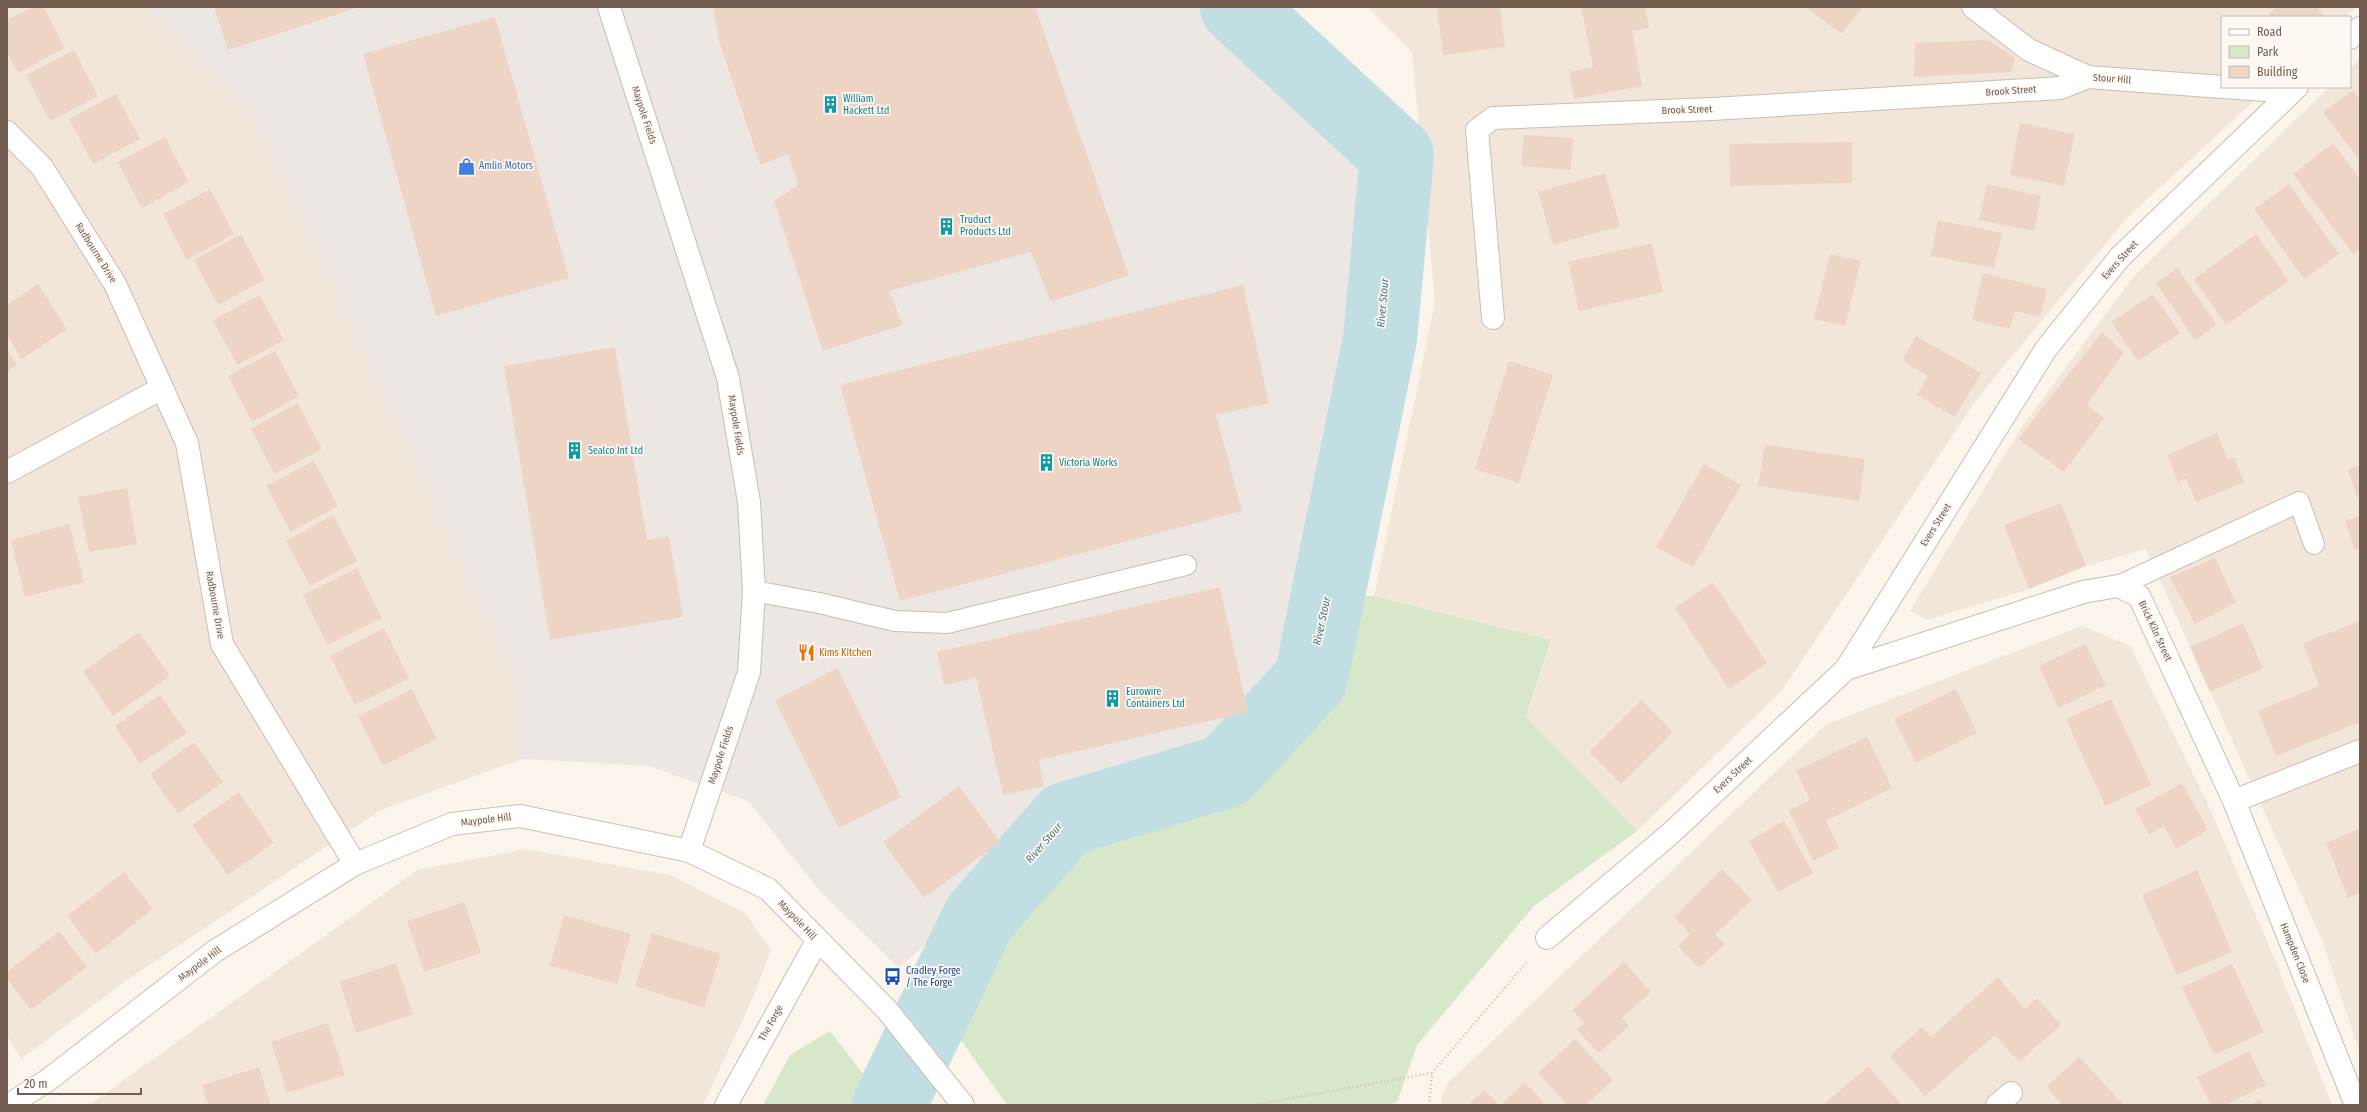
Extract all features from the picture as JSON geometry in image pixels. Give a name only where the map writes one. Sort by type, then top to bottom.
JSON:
[{"type":"street","name":"Maypole Fields","points":[[609,7],[728,378],[749,502],[754,592],[749,672],[689,851]]},
{"type":"street","name":"Stour Hill","points":[[1974,7],[2029,50],[2088,77],[2221,87]]},
{"type":"street","points":[[2351,37],[2360,28]]},
{"type":"street","name":"Brook Street","points":[[1493,318],[1477,130],[1493,118],[1712,109],[2060,88],[2088,77]]},
{"type":"street","name":"Stour Hill","points":[[2247,88],[2294,90]]},
{"type":"street","name":"Evers Street","points":[[1547,938],[1670,834],[1846,669],[2046,349],[2120,258],[2294,90]]},
{"type":"street","name":"Radbourne Drive","points":[[7,132],[42,167],[115,284],[187,443],[222,644],[355,864]]},
{"type":"street","points":[[7,472],[162,388]]},
{"type":"street","points":[[1846,669],[2083,592],[2118,586]]},
{"type":"street","name":"Brick Kiln Street","points":[[2118,586],[2139,596],[2234,801]]},
{"type":"street","points":[[2234,801],[2360,751]]},
{"type":"street","name":"Hampden Close","points":[[2234,801],[2356,1105]]},
{"type":"street","name":"Maypole Hill","points":[[9,1105],[48,1080],[215,951],[355,864],[452,824],[520,816],[689,851],[768,889],[817,941],[887,1010],[963,1105]]},
{"type":"street","name":"The Forge","points":[[726,1105],[817,941]]},
{"type":"lane","points":[[2118,586],[2299,502],[2314,544]]},
{"type":"lane","points":[[754,592],[819,603],[895,621],[947,623],[1186,565]]},
{"type":"path","points":[[1429,1105],[1432,1073],[1547,938]]},
{"type":"path","points":[[1254,1105],[1432,1073]]},
{"type":"shaded area","points":[[7,7],[144,7],[254,118],[344,308],[519,687],[522,759],[381,810],[127,980],[21,1059],[7,1035]]},
{"type":"shaded area","points":[[144,7],[1228,7],[1268,48],[1382,151],[1378,334],[1315,679],[1228,772],[1063,820],[899,968],[819,890],[748,801],[649,766],[522,759],[519,687],[344,308],[254,118]]},
{"type":"shaded area","points":[[1368,7],[2357,7],[2347,16],[2221,16],[2221,88],[2268,88],[2127,218],[1976,400],[1783,689],[1637,831],[1526,716],[1551,640],[1374,596],[1435,302],[1412,52]]},
{"type":"shaded area","points":[[2360,59],[2360,1054],[2322,940],[2146,549],[2086,566],[2029,589],[1927,620],[1910,611],[2021,428],[2133,277],[2328,88],[2351,88],[2351,67]]},
{"type":"shaded area","points":[[2082,626],[2130,646],[2207,802],[2276,962],[2332,1105],[1441,1105],[1441,1100],[1448,1083],[1825,725]]},
{"type":"shaded area","points":[[526,849],[670,875],[745,913],[771,950],[751,1002],[703,1105],[89,1105],[417,870]]},
{"type":"green space","points":[[1329,596],[1374,596],[1551,640],[1526,716],[1637,831],[1534,906],[1417,1045],[1397,1102],[1389,1105],[1007,1105],[948,1022],[941,997],[979,918],[1066,819],[1226,771],[1311,679]]},
{"type":"green space","points":[[830,1031],[887,1105],[763,1105],[790,1055]]},
{"type":"building","points":[[32,7],[44,7],[65,48],[18,73],[7,52],[7,20]]},
{"type":"building","points":[[214,7],[360,7],[228,50]]},
{"type":"building","name":"Truduct Products Ltd","points":[[713,7],[1035,7],[1129,275],[1051,302],[1031,252],[889,291],[903,325],[823,351],[774,201],[798,185],[788,154],[760,165],[719,41]]},
{"type":"building","points":[[1437,7],[1500,7],[1505,47],[1443,55]]},
{"type":"building","points":[[1581,7],[1645,7],[1649,28],[1632,31],[1642,86],[1574,99],[1569,72],[1593,67]]},
{"type":"building","points":[[1805,7],[1862,7],[1842,34]]},
{"type":"building","points":[[2278,7],[2318,7],[2323,16],[2271,16],[2269,13]]},
{"type":"building","name":"Amlin Motors","points":[[495,17],[569,278],[436,316],[363,54]]},
{"type":"building","points":[[1988,40],[2015,58],[2011,72],[1914,77],[1915,43]]},
{"type":"building","points":[[74,50],[98,96],[50,121],[26,75]]},
{"type":"building","points":[[2353,90],[2360,99],[2360,161],[2323,112]]},
{"type":"building","points":[[116,94],[140,139],[93,164],[69,119]]},
{"type":"building","points":[[2020,123],[2075,134],[2064,186],[2010,175]]},
{"type":"building","points":[[1524,135],[1573,138],[1571,170],[1521,166]]},
{"type":"building","points":[[165,137],[189,182],[142,208],[118,162]]},
{"type":"building","points":[[1852,142],[1852,183],[1730,186],[1729,144]]},
{"type":"building","points":[[2333,143],[2360,179],[2360,249],[2353,254],[2293,174]]},
{"type":"building","points":[[1605,173],[1620,226],[1553,245],[1538,192]]},
{"type":"building","points":[[1987,184],[2041,196],[2034,231],[1979,220]]},
{"type":"building","points":[[2289,184],[2339,254],[2304,279],[2254,209]]},
{"type":"building","points":[[210,189],[234,234],[187,260],[163,214]]},
{"type":"building","points":[[1938,220],[2002,233],[1994,268],[1931,256]]},
{"type":"building","points":[[241,234],[265,280],[218,305],[194,260]]},
{"type":"building","points":[[2256,234],[2289,281],[2226,325],[2194,279]]},
{"type":"building","points":[[1652,243],[1663,292],[1579,311],[1568,262]]},
{"type":"building","points":[[1830,254],[1861,261],[1845,326],[1814,319]]},
{"type":"building","points":[[2177,268],[2217,325],[2195,340],[2156,283]]},
{"type":"building","points":[[1983,273],[2047,289],[2040,317],[2015,311],[2010,329],[1972,320]]},
{"type":"building","points":[[38,284],[67,329],[22,359],[7,335],[7,305]]},
{"type":"building","name":"Victoria Works","points":[[1243,285],[1269,403],[1216,415],[1242,511],[900,601],[840,385]]},
{"type":"building","points":[[2153,294],[2180,333],[2138,361],[2111,322]]},
{"type":"building","points":[[260,295],[284,340],[237,365],[213,320]]},
{"type":"building","points":[[2102,332],[2124,352],[2087,405],[2104,418],[2064,472],[2018,439]]},
{"type":"building","points":[[1916,336],[1981,373],[1955,417],[1917,395],[1928,376],[1902,360]]},
{"type":"building","name":"Sealco Int Ltd","points":[[615,347],[647,540],[669,536],[683,617],[550,640],[504,366]]},
{"type":"building","points":[[7,349],[17,365],[7,372]]},
{"type":"building","points":[[275,351],[299,396],[252,422],[228,376]]},
{"type":"building","points":[[1509,361],[1553,375],[1519,483],[1475,469]]},
{"type":"building","points":[[298,403],[322,449],[275,474],[251,429]]},
{"type":"building","points":[[2217,433],[2228,460],[2234,457],[2244,482],[2196,502],[2186,478],[2178,482],[2167,455]]},
{"type":"building","points":[[1765,445],[1865,459],[1859,501],[1758,486]]},
{"type":"building","points":[[314,461],[338,506],[291,532],[266,486]]},
{"type":"building","points":[[1704,464],[1741,485],[1693,567],[1656,547]]},
{"type":"building","points":[[2360,466],[2360,505],[2348,470]]},
{"type":"building","points":[[127,488],[137,544],[89,552],[78,497]]},
{"type":"building","points":[[2061,503],[2086,566],[2029,589],[2004,525]]},
{"type":"building","points":[[333,515],[357,561],[310,586],[286,541]]},
{"type":"building","points":[[2360,515],[2360,548],[2355,550],[2345,521]]},
{"type":"building","points":[[69,524],[84,582],[25,597],[11,540]]},
{"type":"building","points":[[2215,558],[2236,603],[2195,624],[2170,577]]},
{"type":"building","points":[[357,568],[382,618],[328,645],[303,595]]},
{"type":"building","points":[[1713,582],[1767,663],[1729,689],[1675,608]]},
{"type":"building","name":"Eurowire Containers Ltd","points":[[1220,587],[1248,712],[1039,760],[1044,786],[1003,795],[976,678],[944,685],[937,652]]},
{"type":"building","points":[[2360,621],[2360,722],[2276,756],[2258,711],[2319,686],[2303,643]]},
{"type":"building","points":[[2243,623],[2263,668],[2210,692],[2190,647]]},
{"type":"building","points":[[384,628],[409,678],[355,705],[330,656]]},
{"type":"building","points":[[139,632],[170,676],[113,716],[83,671]]},
{"type":"building","points":[[2085,644],[2106,685],[2059,708],[2039,666]]},
{"type":"building","points":[[837,668],[901,797],[839,828],[775,700]]},
{"type":"building","points":[[412,689],[437,739],[383,766],[358,716]]},
{"type":"building","points":[[1956,689],[1977,733],[1916,763],[1894,719]]},
{"type":"building","points":[[160,695],[187,733],[140,764],[115,726]]},
{"type":"building","points":[[2111,699],[2151,785],[2105,806],[2066,719]]},
{"type":"building","points":[[1641,700],[1673,732],[1621,784],[1589,752]]},
{"type":"building","points":[[1867,737],[1892,788],[1826,821],[1839,848],[1813,861],[1789,811],[1810,800],[1796,771]]},
{"type":"building","points":[[194,742],[223,782],[178,814],[150,774]]},
{"type":"building","points":[[2182,783],[2208,830],[2176,849],[2164,826],[2149,835],[2135,809]]},
{"type":"building","points":[[959,786],[1000,842],[924,898],[883,842]]},
{"type":"building","points":[[239,792],[274,843],[228,875],[192,825]]},
{"type":"building","points":[[1784,821],[1813,873],[1778,892],[1749,841]]},
{"type":"building","points":[[2360,828],[2360,893],[2348,898],[2326,843]]},
{"type":"building","points":[[1722,869],[1752,900],[1715,935],[1725,944],[1699,968],[1678,946],[1690,934],[1674,917]]},
{"type":"building","points":[[2197,870],[2232,952],[2177,975],[2142,895]]},
{"type":"building","points":[[124,872],[153,909],[96,954],[67,916]]},
{"type":"building","points":[[464,902],[481,953],[424,972],[407,921]]},
{"type":"building","points":[[564,915],[631,934],[617,984],[550,966]]},
{"type":"building","points":[[59,931],[87,967],[31,1010],[7,979],[7,972]]},
{"type":"building","points":[[652,933],[721,954],[704,1008],[635,986]]},
{"type":"building","points":[[1624,962],[1651,992],[1622,1018],[1629,1026],[1599,1053],[1577,1030],[1584,1023],[1572,1010]]},
{"type":"building","points":[[396,963],[413,1014],[356,1033],[340,982]]},
{"type":"building","points":[[2232,964],[2264,1032],[2214,1055],[2182,987]]},
{"type":"building","points":[[1998,977],[2025,1009],[2037,998],[2061,1025],[2019,1062],[1995,1035],[1925,1096],[1890,1056],[1922,1027],[1931,1037]]},
{"type":"building","points":[[328,1023],[345,1075],[287,1093],[271,1042]]},
{"type":"building","points":[[1575,1039],[1613,1080],[1586,1105],[1567,1105],[1538,1073]]},
{"type":"building","points":[[2249,1051],[2266,1085],[2225,1105],[2211,1105],[2197,1077]]},
{"type":"building","points":[[2079,1057],[2124,1105],[2062,1105],[2046,1087]]},
{"type":"building","points":[[1868,1066],[1902,1105],[1823,1105]]},
{"type":"building","points":[[259,1067],[271,1105],[208,1105],[202,1085]]},
{"type":"building","points":[[1525,1082],[1546,1105],[1501,1105]]},
{"type":"building","points":[[1484,1090],[1499,1105],[1468,1105]]},
{"type":"building","points":[[2260,1100],[2263,1105],[2250,1105]]},
{"type":"waterway","name":"River Stour","points":[[889,1105],[979,918],[1066,819],[1226,771],[1311,679],[1380,339],[1397,155],[1237,7]]},
{"type":"place","name":"William Hackett Ltd","points":[[830,105]]},
{"type":"place","name":"Amlin Motors","points":[[466,166]]},
{"type":"place","name":"Truduct Products Ltd","points":[[947,226]]},
{"type":"place","name":"Sealco Int Ltd","points":[[575,451]]},
{"type":"place","name":"Victoria Works","points":[[1046,463]]},
{"type":"place","name":"Kims Kitchen","points":[[806,653]]},
{"type":"place","name":"Eurowire Containers Ltd","points":[[1113,698]]},
{"type":"place","name":"Cradley Forge / The Forge","points":[[893,977]]}]
